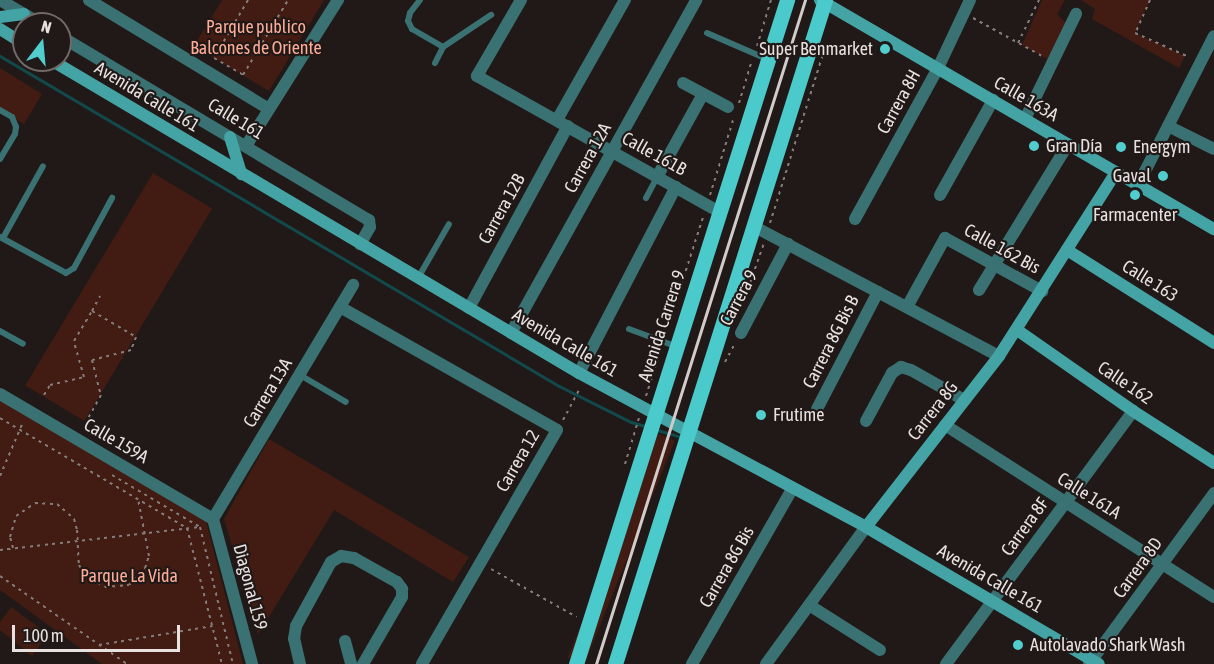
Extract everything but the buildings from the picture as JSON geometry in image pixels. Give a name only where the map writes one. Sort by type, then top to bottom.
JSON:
[{"type":"main road","name":"Avenida Carrera 9","points":[[576,664],[654,413],[669,344],[713,208],[768,59],[787,0]]},
{"type":"main road","name":"Calle 163A","points":[[823,1],[1214,230]]},
{"type":"main road","points":[[615,664],[755,226],[823,1]]},
{"type":"main road","name":"Avenida Calle 161","points":[[71,72],[511,333],[866,527],[994,601],[1093,663]]},
{"type":"main road","points":[[230,137],[241,174]]},
{"type":"main road","name":"Carrera 8G","points":[[866,527],[999,356],[1116,172]]},
{"type":"main road","name":"Calle 163","points":[[1067,250],[1214,343]]},
{"type":"main road","name":"Calle 162","points":[[1017,330],[1133,411],[1214,463]]},
{"type":"street","points":[[0,0],[21,12]]},
{"type":"street","points":[[89,0],[269,109]]},
{"type":"street","points":[[246,146],[338,0]]},
{"type":"street","name":"Calle 161B","points":[[521,0],[477,75],[713,208]]},
{"type":"street","name":"Carrera 12B","points":[[469,308],[625,0]]},
{"type":"street","name":"Carrera 12A","points":[[511,333],[696,0]]},
{"type":"street","name":"Carrera 8H","points":[[855,219],[938,68],[970,0]]},
{"type":"street","points":[[1025,119],[1076,14]]},
{"type":"street","points":[[1138,185],[1214,36]]},
{"type":"street","name":"Calle 161","points":[[72,43],[369,220],[370,227],[360,244]]},
{"type":"street","points":[[683,83],[728,107]]},
{"type":"street","points":[[657,177],[703,94]]},
{"type":"street","points":[[940,195],[993,100]]},
{"type":"street","points":[[1168,126],[1214,149]]},
{"type":"street","points":[[979,290],[1068,144]]},
{"type":"street","points":[[583,374],[676,187]]},
{"type":"street","points":[[755,226],[999,356]]},
{"type":"street","name":"Calle 162 Bis","points":[[907,307],[945,238],[1042,291]]},
{"type":"street","name":"Carrera 9","points":[[741,333],[789,244]]},
{"type":"street","name":"Carrera 13A","points":[[213,519],[353,285]]},
{"type":"street","name":"Carrera 8G Bis B","points":[[817,409],[878,292]]},
{"type":"street","name":"Carrera 12","points":[[340,307],[557,430],[422,664]]},
{"type":"street","points":[[866,421],[892,373],[901,367],[911,370],[964,400]]},
{"type":"street","name":"Calle 159A","points":[[0,394],[213,519]]},
{"type":"street","name":"Carrera 8F","points":[[946,664],[1133,411]]},
{"type":"street","name":"Calle 161A","points":[[945,425],[1214,597]]},
{"type":"street","name":"Carrera 8G Bis","points":[[692,664],[793,488]]},
{"type":"street","name":"Carrera 8D","points":[[1093,663],[1214,493]]},
{"type":"street","name":"Diagonal 159","points":[[213,519],[252,664]]},
{"type":"street","name":"Carrera 8G","points":[[766,664],[866,527]]},
{"type":"street","points":[[300,664],[294,639],[296,626],[331,562],[341,556],[354,558],[396,582],[402,589],[402,597],[363,664]]},
{"type":"street","points":[[809,605],[880,650]]},
{"type":"street","points":[[345,641],[351,664]]},
{"type":"lane","points":[[420,0],[410,13],[408,21],[412,29],[443,47]]},
{"type":"lane","points":[[435,63],[443,47],[491,15]]},
{"type":"lane","points":[[707,33],[768,59]]},
{"type":"lane","points":[[0,110],[12,117],[16,128],[15,134],[0,159]]},
{"type":"lane","points":[[43,166],[2,237],[66,273],[74,268],[112,198]]},
{"type":"lane","points":[[646,198],[657,177]]},
{"type":"lane","points":[[418,278],[449,224]]},
{"type":"lane","points":[[628,329],[669,344]]},
{"type":"lane","points":[[0,331],[23,344]]},
{"type":"lane","points":[[300,375],[346,402]]},
{"type":"path","points":[[248,0],[214,58],[243,75],[288,0]]},
{"type":"path","points":[[1018,43],[1039,0]]},
{"type":"path","points":[[1150,0],[1135,33],[1201,63]]},
{"type":"path","points":[[964,13],[1052,62]]},
{"type":"path","points":[[646,396],[669,344],[713,208]]},
{"type":"path","points":[[44,395],[50,385],[84,378],[74,341],[100,296]]},
{"type":"path","points":[[87,420],[101,395],[92,360],[131,350],[136,337],[92,311]]},
{"type":"path","name":"Carrera 9","points":[[722,368],[741,333]]},
{"type":"path","points":[[557,430],[583,374]]},
{"type":"path","points":[[15,417],[33,427]]},
{"type":"path","points":[[0,418],[187,528],[222,664]]},
{"type":"path","points":[[0,476],[23,422]]},
{"type":"path","points":[[111,474],[200,527],[233,664]]},
{"type":"path","points":[[13,548],[10,537],[16,516],[35,503],[46,501],[67,510],[74,519],[78,541],[77,553],[85,575],[94,583],[117,588],[129,585],[145,568],[148,545],[143,533],[138,499]]},
{"type":"path","points":[[0,549],[200,527]]},
{"type":"path","points":[[480,563],[589,624]]},
{"type":"path","points":[[0,576],[127,664]]},
{"type":"path","points":[[99,645],[212,626]]},
{"type":"green space","name":"Parque publico Balcones de Oriente","points":[[222,0],[324,0],[269,91],[194,46]]},
{"type":"green space","points":[[1042,0],[1065,0],[1057,14],[1067,24],[1047,59],[1022,45]]},
{"type":"green space","points":[[1081,0],[1150,0],[1135,33],[1185,56],[1179,68],[1092,19],[1095,9]]},
{"type":"green space","points":[[0,68],[42,94],[24,124],[0,110]]},
{"type":"green space","points":[[153,173],[212,209],[84,421],[25,386]]},
{"type":"green space","name":"Parque La Vida","points":[[0,400],[206,521],[243,664],[102,664],[0,590]]},
{"type":"green space","points":[[658,434],[675,441],[584,664],[568,657]]},
{"type":"green space","points":[[269,439],[469,557],[453,582],[334,510],[258,635],[224,519]]},
{"type":"green space","points":[[11,607],[48,634],[32,656],[0,630],[0,622]]},
{"type":"waterway","points":[[0,56],[559,386],[631,422],[648,427]]},
{"type":"waterway","points":[[657,430],[682,437]]},
{"type":"railway","points":[[596,664],[805,0]]},
{"type":"place","name":"Super Benmarket","points":[[885,49]]},
{"type":"place","name":"Gran Día","points":[[1034,146]]},
{"type":"place","name":"Energym","points":[[1121,147]]},
{"type":"place","name":"Gaval","points":[[1163,176]]},
{"type":"place","name":"Farmacenter","points":[[1135,195]]},
{"type":"place","name":"Frutime","points":[[761,415]]},
{"type":"place","name":"Autolavado Shark Wash","points":[[1018,645]]}]
